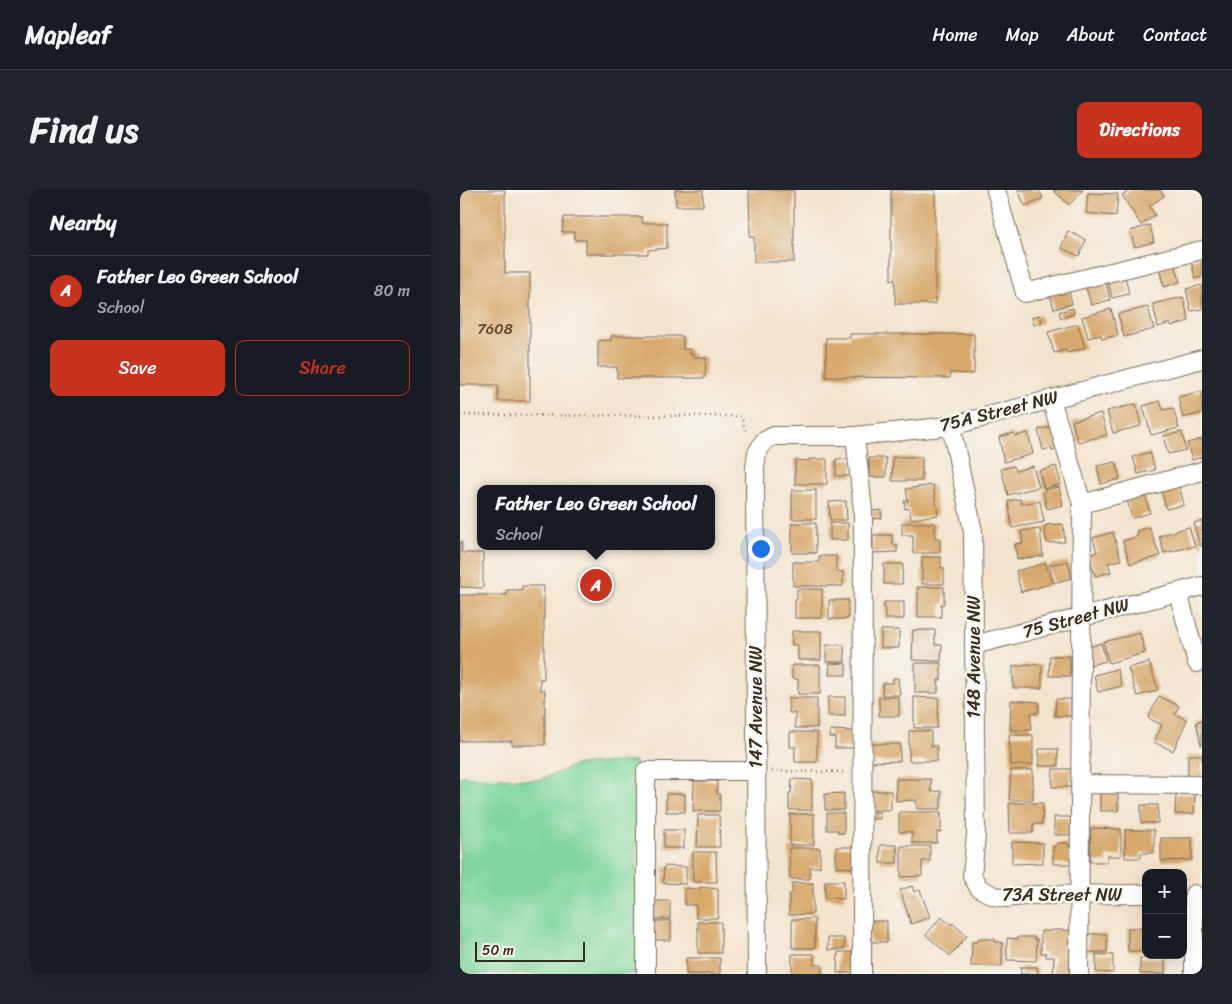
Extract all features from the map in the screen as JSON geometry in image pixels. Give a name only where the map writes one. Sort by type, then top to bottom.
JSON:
[{"type":"street","points":[[996,190],[1025,293],[1202,250]]},
{"type":"street","name":"75A Street NW","points":[[764,441],[774,436],[786,435],[855,436],[951,426],[1202,359]]},
{"type":"street","points":[[1051,399],[1082,504],[1079,974]]},
{"type":"street","name":"148 Avenue NW","points":[[951,426],[973,531],[976,835],[972,876],[979,888]]},
{"type":"street","points":[[855,436],[863,511],[862,974]]},
{"type":"street","name":"147 Avenue NW","points":[[757,974],[755,468],[757,453],[764,441]]},
{"type":"street","points":[[1082,504],[1202,472]]},
{"type":"street","name":"75 Street NW","points":[[974,645],[1202,586]]},
{"type":"street","points":[[1178,592],[1196,663]]},
{"type":"street","points":[[646,974],[646,771],[756,771]]},
{"type":"street","points":[[1080,784],[1202,785]]},
{"type":"street","name":"73A Street NW","points":[[979,888],[994,896],[1008,898],[1031,895],[1142,894]]},
{"type":"street","points":[[1193,894],[1194,974]]},
{"type":"path","points":[[460,415],[741,416],[747,434]]},
{"type":"path","points":[[756,771],[863,772]]},
{"type":"green space","points":[[635,761],[637,974],[460,974],[460,776],[540,780],[575,765]]},
{"type":"building","points":[[460,190],[505,190],[505,273],[530,273],[530,401],[498,401],[498,385],[460,385]]},
{"type":"building","points":[[675,190],[703,190],[703,206],[676,206]]},
{"type":"building","points":[[749,190],[794,190],[794,262],[754,262],[754,237],[750,237]]},
{"type":"building","points":[[891,190],[935,190],[935,304],[895,304],[895,280],[891,280]]},
{"type":"building","points":[[1018,190],[1039,190],[1043,198],[1025,206]]},
{"type":"building","points":[[1053,190],[1083,190],[1069,205]]},
{"type":"building","points":[[1130,190],[1160,190],[1164,196],[1149,206],[1155,215],[1141,225],[1122,195]]},
{"type":"building","points":[[1088,193],[1118,194],[1116,216],[1086,213]]},
{"type":"building","points":[[564,217],[642,217],[642,223],[667,223],[667,248],[648,250],[648,254],[586,254],[586,240],[575,240],[574,232],[562,232]]},
{"type":"building","points":[[1150,225],[1154,242],[1135,247],[1130,231]]},
{"type":"building","points":[[1068,231],[1086,240],[1079,256],[1061,248]]},
{"type":"building","points":[[1202,257],[1202,277],[1195,278],[1191,260]]},
{"type":"building","points":[[1175,264],[1180,282],[1164,287],[1159,268]]},
{"type":"building","points":[[1125,277],[1129,294],[1112,298],[1108,281]]},
{"type":"building","points":[[1106,282],[1110,300],[1091,305],[1086,287]]},
{"type":"building","points":[[1202,285],[1202,309],[1191,311],[1186,289]]},
{"type":"building","points":[[1068,286],[1072,304],[1054,309],[1049,291]]},
{"type":"building","points":[[1183,297],[1189,321],[1171,326],[1170,323],[1158,327],[1153,304]]},
{"type":"building","points":[[1148,307],[1154,329],[1124,337],[1118,314]]},
{"type":"building","points":[[1073,308],[1074,314],[1061,318],[1059,312]]},
{"type":"building","points":[[1111,309],[1118,335],[1102,339],[1101,335],[1088,338],[1082,317]]},
{"type":"building","points":[[1040,315],[1042,323],[1034,325],[1032,317]]},
{"type":"building","points":[[1078,324],[1085,348],[1067,353],[1066,350],[1054,353],[1048,332]]},
{"type":"building","points":[[850,334],[974,334],[974,374],[950,373],[950,378],[826,377],[826,338],[850,338]]},
{"type":"building","points":[[611,336],[683,336],[683,349],[690,349],[690,354],[694,354],[694,357],[706,357],[705,378],[617,378],[617,367],[598,367],[598,341],[611,340]]},
{"type":"building","points":[[1202,391],[1202,413],[1183,418],[1178,397]]},
{"type":"building","points":[[1160,401],[1163,410],[1173,408],[1179,428],[1151,435],[1143,406]]},
{"type":"building","points":[[1136,404],[1141,426],[1113,433],[1107,411]]},
{"type":"building","points":[[1101,413],[1107,435],[1078,442],[1072,421]]},
{"type":"building","points":[[1055,426],[1061,449],[1052,451],[1051,448],[1043,450],[1038,430]]},
{"type":"building","points":[[1182,432],[1186,450],[1168,454],[1163,436]]},
{"type":"building","points":[[1014,433],[1015,436],[1028,433],[1033,454],[1004,462],[999,437]]},
{"type":"building","points":[[1202,439],[1202,457],[1192,460],[1187,443]]},
{"type":"building","points":[[1150,452],[1155,470],[1138,474],[1133,457]]},
{"type":"building","points":[[893,457],[922,457],[922,481],[892,481]]},
{"type":"building","points":[[869,458],[886,458],[886,477],[869,477]]},
{"type":"building","points":[[809,459],[827,459],[827,484],[795,484],[795,460],[809,461]]},
{"type":"building","points":[[836,459],[852,459],[853,476],[836,476]]},
{"type":"building","points":[[1116,462],[1120,479],[1101,484],[1097,466]]},
{"type":"building","points":[[1014,466],[1016,471],[1033,466],[1039,487],[1008,495],[1001,469]]},
{"type":"building","points":[[1056,466],[1061,484],[1044,489],[1039,471]]},
{"type":"building","points":[[933,485],[938,515],[911,519],[909,508],[905,509],[904,501],[908,501],[906,489]]},
{"type":"building","points":[[1179,485],[1184,505],[1166,509],[1161,490]]},
{"type":"building","points":[[1059,487],[1063,505],[1047,509],[1043,491]]},
{"type":"building","points":[[792,490],[816,490],[816,519],[792,519]]},
{"type":"building","points":[[1145,495],[1150,513],[1132,518],[1127,500]]},
{"type":"building","points":[[1020,499],[1021,504],[1040,501],[1044,522],[1012,528],[1008,501]]},
{"type":"building","points":[[846,501],[847,520],[830,520],[829,502]]},
{"type":"building","points":[[881,510],[882,518],[872,519],[872,511]]},
{"type":"building","points":[[1202,521],[1202,546],[1200,546],[1194,523]]},
{"type":"building","points":[[792,523],[816,523],[816,553],[792,553]]},
{"type":"building","points":[[830,523],[848,523],[848,540],[830,540]]},
{"type":"building","points":[[902,523],[935,523],[935,538],[940,538],[940,553],[913,553],[913,535],[902,535]]},
{"type":"building","points":[[1063,524],[1065,542],[1047,543],[1044,527],[1046,525]]},
{"type":"building","points":[[1149,527],[1160,556],[1130,564],[1123,541],[1138,536],[1136,531]]},
{"type":"building","points":[[1189,527],[1195,546],[1164,553],[1159,536]]},
{"type":"building","points":[[1040,529],[1043,556],[1017,559],[1015,544],[1023,543],[1021,531]]},
{"type":"building","points":[[1113,532],[1121,560],[1108,563],[1111,572],[1095,576],[1089,555],[1097,552],[1093,538]]},
{"type":"building","points":[[873,535],[892,535],[893,545],[897,545],[897,552],[873,553]]},
{"type":"building","points":[[460,542],[462,542],[462,553],[483,553],[483,588],[460,587]]},
{"type":"building","points":[[819,556],[836,556],[836,572],[843,572],[843,586],[793,586],[793,562],[819,562]]},
{"type":"building","points":[[922,557],[941,557],[941,568],[944,568],[944,584],[922,584]]},
{"type":"building","points":[[1068,561],[1072,578],[1053,583],[1049,565]]},
{"type":"building","points":[[1046,563],[1051,584],[1021,592],[1016,571]]},
{"type":"building","points":[[884,564],[903,564],[902,584],[884,584]]},
{"type":"building","points":[[522,586],[544,586],[544,679],[540,679],[540,690],[545,690],[545,745],[512,745],[512,741],[460,741],[460,595],[507,595],[507,590],[522,590]]},
{"type":"building","points":[[918,587],[944,587],[944,604],[941,604],[941,617],[918,617]]},
{"type":"building","points":[[797,589],[822,589],[822,618],[795,618]]},
{"type":"building","points":[[829,600],[848,600],[848,619],[829,619]]},
{"type":"building","points":[[884,602],[904,602],[904,619],[885,619]]},
{"type":"building","points":[[881,630],[899,630],[899,648],[881,648]]},
{"type":"building","points":[[913,630],[935,630],[935,645],[942,645],[941,661],[912,660]]},
{"type":"building","points":[[792,631],[821,631],[821,660],[798,660],[798,645],[792,645]]},
{"type":"building","points":[[1140,633],[1145,653],[1109,663],[1103,642]]},
{"type":"building","points":[[1101,643],[1106,661],[1091,665],[1086,648]]},
{"type":"building","points":[[826,645],[844,645],[845,662],[826,662]]},
{"type":"building","points":[[1050,656],[1070,656],[1070,676],[1049,676]]},
{"type":"building","points":[[1149,662],[1158,690],[1137,696],[1128,668]]},
{"type":"building","points":[[830,663],[846,664],[846,675],[829,675]]},
{"type":"building","points":[[915,663],[941,663],[941,680],[938,680],[938,693],[915,693]]},
{"type":"building","points":[[1024,664],[1042,665],[1042,688],[1013,688],[1013,666],[1024,666]]},
{"type":"building","points":[[792,665],[820,665],[820,694],[798,694],[798,679],[792,679]]},
{"type":"building","points":[[1117,669],[1122,686],[1098,692],[1094,675]]},
{"type":"building","points":[[893,678],[898,678],[900,695],[882,695],[883,683],[893,683]]},
{"type":"building","points":[[1159,696],[1179,706],[1175,714],[1187,720],[1173,751],[1154,742],[1162,725],[1148,718]]},
{"type":"building","points":[[828,697],[845,697],[845,716],[828,716]]},
{"type":"building","points":[[879,697],[899,697],[899,716],[879,716]]},
{"type":"building","points":[[914,697],[939,698],[937,728],[914,728]]},
{"type":"building","points":[[789,698],[817,698],[817,728],[795,728],[795,713],[789,713]]},
{"type":"building","points":[[1056,699],[1071,699],[1071,716],[1055,716]]},
{"type":"building","points":[[1011,700],[1039,702],[1039,713],[1031,713],[1031,730],[1010,730]]},
{"type":"building","points":[[1202,720],[1202,745],[1201,745],[1196,722]]},
{"type":"building","points":[[830,730],[855,731],[855,748],[835,748],[835,737],[830,737]]},
{"type":"building","points":[[909,731],[931,731],[931,746],[937,746],[937,761],[909,761]]},
{"type":"building","points":[[790,732],[817,732],[817,762],[795,762],[795,747],[790,747]]},
{"type":"building","points":[[1009,735],[1033,735],[1033,765],[1011,765]]},
{"type":"building","points":[[870,744],[900,744],[900,761],[870,762]]},
{"type":"building","points":[[1039,749],[1058,749],[1058,766],[1039,766]]},
{"type":"building","points":[[1188,755],[1202,755],[1202,777],[1188,777]]},
{"type":"building","points":[[1053,769],[1071,769],[1071,787],[1052,787]]},
{"type":"building","points":[[1011,770],[1033,770],[1033,800],[1009,800]]},
{"type":"building","points":[[792,779],[812,780],[812,810],[789,810],[789,793],[791,793]]},
{"type":"building","points":[[896,779],[931,779],[931,792],[941,791],[941,809],[917,809],[916,800],[896,801]]},
{"type":"building","points":[[694,781],[717,781],[717,794],[720,794],[720,811],[693,811]]},
{"type":"building","points":[[869,791],[891,791],[891,810],[869,810]]},
{"type":"building","points":[[844,793],[844,810],[825,810],[825,794]]},
{"type":"building","points":[[1100,793],[1118,793],[1118,811],[1100,811]]},
{"type":"building","points":[[666,794],[685,794],[685,812],[666,812]]},
{"type":"building","points":[[1176,794],[1195,794],[1194,814],[1175,814]]},
{"type":"building","points":[[1009,803],[1043,803],[1042,824],[1033,824],[1033,833],[1010,833]]},
{"type":"building","points":[[1141,805],[1158,805],[1158,823],[1141,823]]},
{"type":"building","points":[[870,812],[880,812],[880,819],[870,819]]},
{"type":"building","points":[[899,812],[941,812],[941,832],[937,832],[937,843],[912,843],[912,832],[899,832]]},
{"type":"building","points":[[827,813],[844,813],[844,833],[838,833],[838,830],[827,830]]},
{"type":"building","points":[[790,814],[814,814],[814,845],[790,845]]},
{"type":"building","points":[[698,815],[719,815],[720,847],[697,847]]},
{"type":"building","points":[[1054,817],[1071,817],[1071,835],[1054,835]]},
{"type":"building","points":[[1091,828],[1121,829],[1121,856],[1107,856],[1107,862],[1090,862]]},
{"type":"building","points":[[664,830],[684,830],[684,848],[664,848]]},
{"type":"building","points":[[1125,830],[1154,830],[1154,853],[1141,853],[1141,858],[1125,858]]},
{"type":"building","points":[[1161,838],[1192,838],[1192,860],[1161,861]]},
{"type":"building","points":[[1012,842],[1043,843],[1043,863],[1012,864]]},
{"type":"building","points":[[1057,843],[1068,843],[1068,846],[1071,846],[1071,864],[1053,864],[1053,846],[1057,846]]},
{"type":"building","points":[[880,845],[897,845],[897,863],[880,863]]},
{"type":"building","points":[[901,846],[930,846],[930,861],[922,861],[922,876],[901,877]]},
{"type":"building","points":[[836,847],[855,847],[855,868],[836,867]]},
{"type":"building","points":[[789,848],[820,848],[820,867],[810,867],[810,879],[790,879]]},
{"type":"building","points":[[693,852],[716,852],[717,882],[693,882]]},
{"type":"building","points":[[664,866],[686,867],[686,884],[663,883]]},
{"type":"building","points":[[825,881],[844,881],[844,899],[825,898]]},
{"type":"building","points":[[792,883],[813,883],[813,914],[789,915],[789,894],[792,894]]},
{"type":"building","points":[[912,886],[914,892],[920,890],[930,917],[911,924],[900,890]]},
{"type":"building","points":[[700,887],[718,889],[718,918],[696,918],[696,905],[685,905],[685,888],[700,889]]},
{"type":"building","points":[[652,901],[670,901],[670,919],[652,919]]},
{"type":"building","points":[[941,917],[951,925],[952,923],[967,936],[950,956],[926,935]]},
{"type":"building","points":[[792,919],[815,919],[815,948],[792,948]]},
{"type":"building","points":[[653,921],[671,921],[671,940],[653,940]]},
{"type":"building","points":[[870,921],[887,921],[887,942],[870,942]]},
{"type":"building","points":[[698,922],[721,922],[721,953],[698,953]]},
{"type":"building","points":[[1128,928],[1142,928],[1142,952],[1128,951]]},
{"type":"building","points":[[1070,930],[1070,974],[1053,974],[1054,957],[1046,957],[1046,953],[1041,953],[1041,931]]},
{"type":"building","points":[[1088,934],[1107,934],[1107,952],[1088,952]]},
{"type":"building","points":[[1018,937],[1034,937],[1034,939],[1037,939],[1036,961],[1007,960],[1007,938],[1018,939]]},
{"type":"building","points":[[828,938],[844,938],[844,949],[828,950]]},
{"type":"building","points":[[978,939],[995,939],[995,942],[1002,942],[1002,966],[971,966],[972,942],[978,942]]},
{"type":"building","points":[[838,952],[855,952],[854,973],[837,973]]},
{"type":"building","points":[[792,954],[814,954],[814,965],[822,965],[822,974],[792,974]]},
{"type":"building","points":[[1096,954],[1113,955],[1113,973],[1096,972]]},
{"type":"building","points":[[686,958],[720,958],[720,974],[686,974]]},
{"type":"building","points":[[1140,958],[1165,959],[1165,974],[1140,974]]},
{"type":"building","points":[[1020,967],[1037,967],[1038,974],[1021,974]]},
{"type":"place","name":"Father Leo Green School","points":[[596,585]]}]
